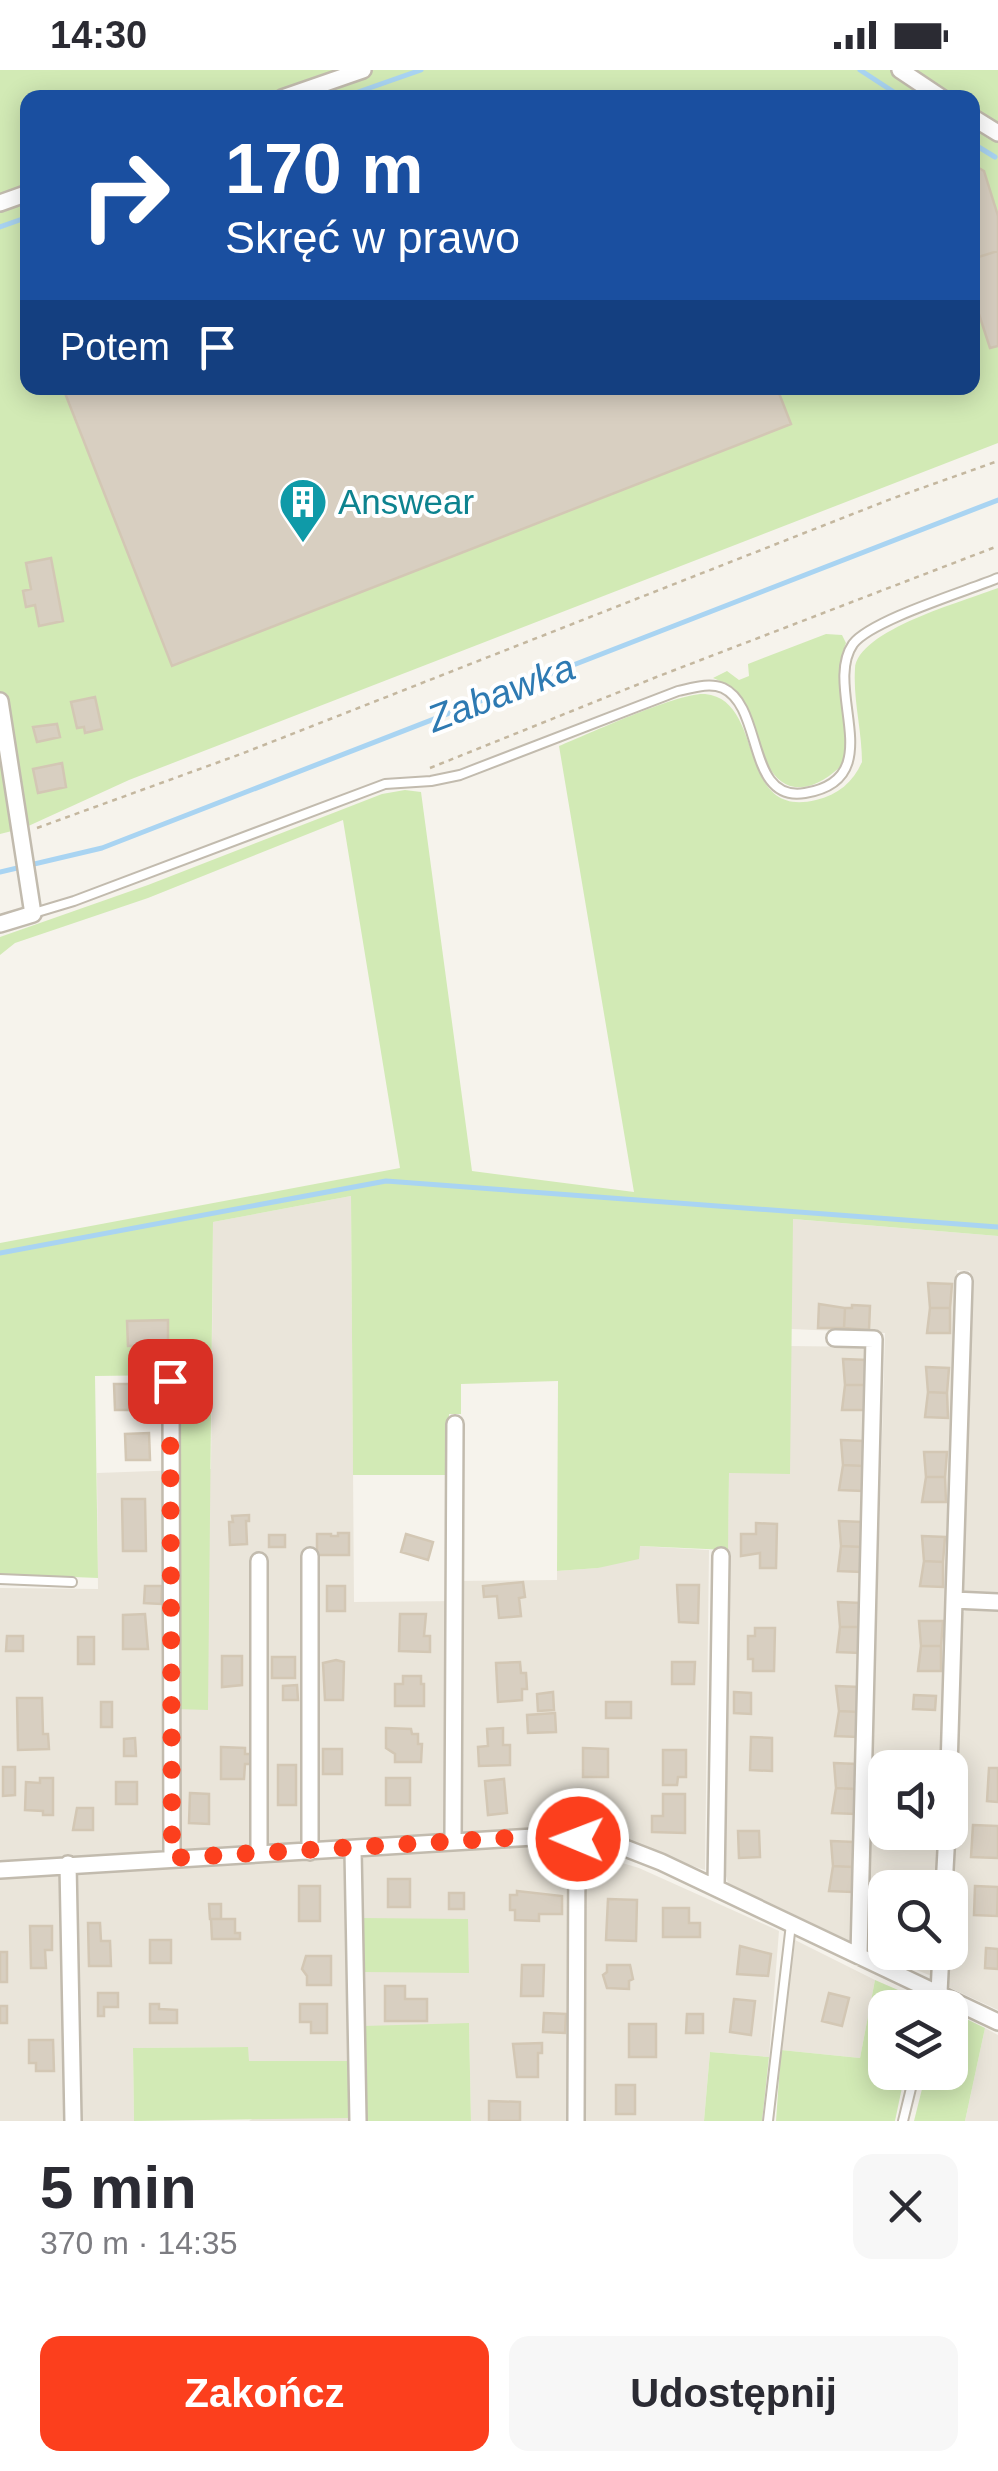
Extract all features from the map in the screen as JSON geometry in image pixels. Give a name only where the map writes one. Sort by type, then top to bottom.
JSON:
[{"type":"street","points":[[305,90],[363,70]]},
{"type":"street","points":[[900,70],[930,90]]},
{"type":"street","points":[[0,701],[33,914],[0,924]]},
{"type":"street","points":[[950,1750],[964,1281]]},
{"type":"street","points":[[835,1338],[874,1339],[859,1956]]},
{"type":"street","points":[[170,1381],[172,1858]]},
{"type":"street","points":[[453,1841],[454,1424]]},
{"type":"street","points":[[310,1556],[310,1852]]},
{"type":"street","points":[[716,1886],[721,1556]]},
{"type":"street","points":[[258,1854],[259,1561]]},
{"type":"street","points":[[954,1600],[998,1602]]},
{"type":"street","points":[[576,2121],[578,1839]]},
{"type":"street","points":[[0,1870],[453,1841],[607,1842],[716,1886],[922,1990]]},
{"type":"street","points":[[353,1850],[358,2121]]},
{"type":"street","points":[[68,1864],[73,2121]]},
{"type":"street","points":[[968,2010],[998,2022]]},
{"type":"lane","points":[[33,914],[369,790],[401,781],[431,781],[460,774],[702,686],[723,688],[740,704],[767,775],[778,788],[800,794],[819,790],[847,768],[851,749],[845,668],[856,640],[881,624],[998,578]]},
{"type":"lane","points":[[0,1579],[72,1582]]},
{"type":"lane","points":[[768,2121],[791,1924]]},
{"type":"lane","points":[[903,2121],[910,2090]]},
{"type":"path","points":[[20,834],[242,754],[891,499],[998,461]]},
{"type":"path","points":[[401,781],[659,676],[998,546]]},
{"type":"shaded area","points":[[351,1196],[354,1602],[460,1601],[453,1581],[557,1580],[557,1571],[598,1568],[639,1546],[709,1550],[705,1870],[571,1827],[568,2121],[471,2121],[469,2024],[364,2121],[249,2121],[348,2062],[248,2061],[247,2047],[133,2048],[134,2121],[0,2121],[0,1588],[98,1589],[97,1473],[211,1469],[213,1222]]},
{"type":"shaded area","points":[[792,1219],[998,1236],[998,1596],[967,1594],[959,1587],[970,1271],[957,1270],[943,1750],[873,1750],[885,1333],[791,1329]]},
{"type":"shaded area","points":[[790,1346],[871,1347],[854,1943],[728,1883],[723,1866],[729,1472],[790,1473]]},
{"type":"shaded area","points":[[966,1610],[998,1610],[998,2010],[968,1996],[968,1990],[946,1986],[947,1970],[968,1970],[968,1870],[953,1870],[954,1850],[968,1850],[968,1750],[957,1750],[959,1615]]},
{"type":"shaded area","points":[[870,1850],[939,1850],[938,1870],[869,1870]]},
{"type":"shaded area","points":[[592,1854],[639,1868],[779,1931],[769,2057],[710,2052],[704,2121],[586,2121],[583,1863]]},
{"type":"shaded area","points":[[795,1940],[875,1980],[873,1990],[868,1990],[868,2016],[860,2058],[781,2050]]},
{"type":"shaded area","points":[[985,2028],[998,2035],[998,2121],[965,2121]]},
{"type":"green space","points":[[0,70],[998,70],[998,443],[129,780],[24,828],[0,834]]},
{"type":"green space","points":[[998,588],[998,1236],[793,1219],[790,1474],[729,1473],[728,1550],[640,1546],[639,1559],[557,1571],[558,1381],[461,1384],[461,1414],[449,1414],[449,1475],[353,1475],[351,1196],[213,1222],[208,1710],[177,1709],[173,1375],[95,1376],[98,1578],[0,1574],[0,1243],[400,1168],[343,820],[148,898],[15,943],[0,955],[0,937],[148,885],[382,794],[421,792],[472,1171],[634,1192],[559,746],[655,706],[705,694],[724,701],[737,716],[762,777],[773,793],[791,801],[824,798],[844,787],[862,762],[855,681],[860,655],[892,630]]},
{"type":"green space","points":[[826,634],[842,635],[846,643],[840,673],[843,764],[815,784],[795,787],[783,783],[768,764],[741,698],[731,687],[713,678],[727,671],[739,680],[749,676],[748,664]]},
{"type":"green space","points":[[361,1918],[468,1919],[469,1973],[362,1972]]},
{"type":"green space","points":[[875,1980],[898,1990],[873,1990]]},
{"type":"green space","points":[[868,2016],[868,2090],[901,2090],[895,2121],[776,2121],[781,2050],[860,2058]]},
{"type":"green space","points":[[968,2020],[985,2028],[965,2121],[914,2121],[922,2090],[968,2090]]},
{"type":"green space","points":[[469,2023],[471,2121],[364,2121],[363,2026]]},
{"type":"green space","points":[[248,2047],[249,2061],[348,2061],[348,2118],[134,2121],[133,2048]]},
{"type":"green space","points":[[710,2052],[769,2057],[762,2121],[704,2121]]},
{"type":"building","points":[[980,169],[998,216],[998,251],[980,257]]},
{"type":"building","points":[[998,251],[998,346],[990,348],[980,317],[980,257]]},
{"type":"building","name":"Answear","points":[[66,395],[780,395],[791,424],[172,666]]},
{"type":"building","points":[[51,558],[63,621],[39,626],[35,605],[26,607],[23,591],[31,589],[26,563]]},
{"type":"building","points":[[95,697],[102,729],[85,733],[84,727],[77,728],[71,702]]},
{"type":"building","points":[[57,724],[60,737],[37,742],[33,727]]},
{"type":"building","points":[[62,763],[66,787],[38,793],[33,769]]},
{"type":"building","points":[[928,1283],[952,1284],[950,1308],[930,1308]]},
{"type":"building","points":[[819,1304],[845,1308],[844,1328],[818,1328]]},
{"type":"building","points":[[870,1306],[869,1330],[844,1328],[845,1308]]},
{"type":"building","points":[[930,1308],[950,1308],[950,1333],[927,1333]]},
{"type":"building","points":[[168,1320],[168,1345],[128,1346],[127,1321]]},
{"type":"building","points":[[843,1359],[867,1360],[865,1385],[845,1385]]},
{"type":"building","points":[[926,1367],[949,1368],[947,1393],[928,1392]]},
{"type":"building","points":[[114,1384],[138,1384],[139,1410],[115,1410]]},
{"type":"building","points":[[845,1385],[865,1385],[865,1410],[842,1410]]},
{"type":"building","points":[[928,1392],[947,1393],[948,1418],[925,1417]]},
{"type":"building","points":[[149,1433],[150,1460],[126,1460],[125,1434]]},
{"type":"building","points":[[841,1440],[864,1441],[863,1466],[843,1465]]},
{"type":"building","points":[[924,1452],[947,1452],[945,1477],[926,1477]]},
{"type":"building","points":[[843,1465],[863,1466],[863,1491],[839,1490]]},
{"type":"building","points":[[926,1477],[945,1477],[946,1502],[922,1502]]},
{"type":"building","points":[[122,1499],[145,1499],[146,1551],[123,1551]]},
{"type":"building","points":[[249,1515],[247,1544],[230,1545],[232,1516]]},
{"type":"building","points":[[839,1521],[862,1522],[861,1547],[841,1546]]},
{"type":"building","points":[[756,1523],[777,1524],[776,1568],[760,1568],[760,1553],[741,1556],[741,1534],[756,1534]]},
{"type":"building","points":[[349,1533],[349,1555],[317,1555],[317,1534]]},
{"type":"building","points":[[406,1534],[433,1542],[428,1560],[401,1552]]},
{"type":"building","points":[[269,1535],[285,1535],[285,1547],[269,1547]]},
{"type":"building","points":[[922,1536],[945,1537],[943,1562],[924,1561]]},
{"type":"building","points":[[841,1546],[861,1547],[862,1572],[838,1571]]},
{"type":"building","points":[[924,1561],[943,1562],[943,1587],[920,1586]]},
{"type":"building","points":[[523,1582],[525,1597],[519,1598],[521,1616],[499,1618],[497,1596],[484,1597],[483,1586]]},
{"type":"building","points":[[677,1585],[699,1585],[698,1623],[679,1622]]},
{"type":"building","points":[[145,1586],[162,1586],[161,1604],[144,1603]]},
{"type":"building","points":[[327,1586],[345,1586],[345,1611],[327,1611]]},
{"type":"building","points":[[838,1602],[861,1603],[859,1627],[840,1627]]},
{"type":"building","points":[[145,1614],[148,1649],[123,1649],[123,1615]]},
{"type":"building","points":[[400,1614],[426,1614],[424,1636],[430,1636],[430,1652],[399,1651]]},
{"type":"building","points":[[919,1621],[943,1621],[941,1646],[921,1646]]},
{"type":"building","points":[[840,1627],[859,1627],[860,1653],[837,1652]]},
{"type":"building","points":[[755,1628],[775,1628],[774,1671],[753,1671],[753,1659],[748,1659],[748,1636],[755,1636]]},
{"type":"building","points":[[7,1636],[23,1636],[23,1651],[6,1651]]},
{"type":"building","points":[[78,1637],[94,1637],[94,1664],[78,1664]]},
{"type":"building","points":[[921,1646],[941,1646],[941,1671],[918,1671]]},
{"type":"building","points":[[222,1656],[242,1656],[242,1685],[222,1687]]},
{"type":"building","points":[[272,1657],[295,1657],[295,1678],[272,1678]]},
{"type":"building","points":[[344,1662],[343,1700],[325,1700],[323,1663]]},
{"type":"building","points":[[520,1662],[521,1673],[526,1673],[527,1689],[522,1689],[522,1700],[498,1702],[496,1663]]},
{"type":"building","points":[[672,1662],[695,1662],[694,1684],[672,1684]]},
{"type":"building","points":[[403,1676],[421,1676],[424,1706],[395,1706],[395,1684],[403,1684]]},
{"type":"building","points":[[297,1685],[298,1700],[283,1700],[283,1686]]},
{"type":"building","points":[[836,1686],[859,1687],[858,1712],[839,1711]]},
{"type":"building","points":[[553,1692],[554,1710],[538,1711],[537,1694]]},
{"type":"building","points":[[734,1692],[751,1693],[751,1714],[734,1713]]},
{"type":"building","points":[[914,1695],[936,1696],[935,1710],[913,1709]]},
{"type":"building","points":[[17,1698],[42,1698],[43,1734],[48,1734],[49,1749],[18,1750]]},
{"type":"building","points":[[101,1702],[112,1702],[112,1727],[101,1727]]},
{"type":"building","points":[[606,1702],[631,1702],[631,1718],[606,1718]]},
{"type":"building","points":[[839,1711],[858,1712],[858,1737],[835,1736]]},
{"type":"building","points":[[555,1713],[556,1732],[528,1733],[527,1715]]},
{"type":"building","points":[[386,1728],[411,1729],[412,1734],[418,1734],[421,1762],[395,1762],[395,1754],[386,1748]]},
{"type":"building","points":[[503,1728],[503,1745],[510,1745],[510,1765],[479,1766],[478,1747],[488,1746],[487,1729]]},
{"type":"building","points":[[751,1737],[772,1738],[772,1771],[750,1770]]},
{"type":"building","points":[[135,1738],[136,1756],[124,1756],[124,1739]]},
{"type":"building","points":[[221,1747],[245,1748],[245,1754],[251,1754],[251,1764],[245,1764],[244,1779],[221,1779]]},
{"type":"building","points":[[583,1748],[608,1749],[608,1777],[583,1777]]},
{"type":"building","points":[[323,1749],[342,1749],[342,1774],[323,1774]]},
{"type":"building","points":[[663,1750],[686,1750],[686,1777],[678,1777],[677,1785],[663,1785]]},
{"type":"building","points":[[834,1763],[857,1764],[855,1789],[836,1788]]},
{"type":"building","points":[[278,1765],[296,1765],[296,1805],[278,1805]]},
{"type":"building","points":[[3,1767],[15,1767],[15,1795],[3,1796]]},
{"type":"building","points":[[989,1768],[998,1768],[998,1802],[987,1801]]},
{"type":"building","points":[[40,1778],[53,1778],[53,1815],[25,1810],[26,1782],[40,1783]]},
{"type":"building","points":[[386,1778],[410,1778],[410,1805],[386,1805]]},
{"type":"building","points":[[504,1779],[507,1813],[488,1815],[485,1781]]},
{"type":"building","points":[[116,1782],[137,1782],[137,1804],[116,1804]]},
{"type":"building","points":[[836,1788],[855,1789],[855,1814],[832,1813]]},
{"type":"building","points":[[190,1793],[209,1794],[209,1824],[189,1823]]},
{"type":"building","points":[[663,1794],[685,1794],[685,1833],[652,1832],[652,1816],[663,1816]]},
{"type":"building","points":[[77,1808],[93,1808],[93,1830],[73,1830]]},
{"type":"building","points":[[973,1825],[998,1826],[998,1858],[971,1857]]},
{"type":"building","points":[[738,1831],[759,1831],[760,1857],[739,1858]]},
{"type":"building","points":[[831,1841],[854,1842],[852,1867],[833,1866]]},
{"type":"building","points":[[833,1866],[852,1867],[852,1892],[829,1891]]},
{"type":"building","points":[[388,1879],[410,1879],[410,1907],[388,1907]]},
{"type":"building","points":[[299,1886],[320,1886],[320,1921],[299,1921]]},
{"type":"building","points":[[975,1886],[998,1887],[997,1916],[974,1915]]},
{"type":"building","points":[[517,1891],[562,1896],[562,1914],[539,1914],[539,1921],[515,1920],[510,1895],[517,1895]]},
{"type":"building","points":[[449,1893],[464,1893],[464,1909],[449,1909]]},
{"type":"building","points":[[608,1899],[637,1900],[636,1941],[606,1940]]},
{"type":"building","points":[[209,1904],[221,1904],[221,1919],[210,1919]]},
{"type":"building","points":[[663,1908],[689,1908],[689,1923],[700,1923],[700,1937],[663,1937]]},
{"type":"building","points":[[211,1919],[235,1919],[235,1933],[240,1933],[240,1939],[212,1939]]},
{"type":"building","points":[[88,1923],[100,1923],[101,1941],[110,1941],[111,1966],[89,1966]]},
{"type":"building","points":[[30,1926],[52,1926],[52,1950],[45,1950],[46,1968],[31,1968]]},
{"type":"building","points":[[150,1940],[171,1940],[171,1963],[150,1963]]},
{"type":"building","points":[[740,1946],[771,1954],[768,1976],[737,1974]]},
{"type":"building","points":[[986,1948],[998,1949],[998,1969],[985,1968]]},
{"type":"building","points":[[0,1952],[7,1952],[7,1982],[0,1982]]},
{"type":"building","points":[[306,1956],[331,1956],[331,1985],[307,1985],[302,1969]]},
{"type":"building","points":[[522,1965],[544,1965],[543,1996],[521,1996]]},
{"type":"building","points":[[607,1965],[630,1965],[633,1979],[629,1989],[607,1988],[603,1975]]},
{"type":"building","points":[[385,1986],[405,1986],[405,1999],[427,1999],[427,2021],[385,2021]]},
{"type":"building","points":[[98,1993],[118,1993],[118,2007],[104,2007],[104,2016],[98,2016]]},
{"type":"building","points":[[829,1993],[849,1998],[842,2026],[822,2021]]},
{"type":"building","points":[[734,1999],[755,2001],[751,2035],[730,2032]]},
{"type":"building","points":[[150,2004],[177,2010],[177,2023],[150,2023]]},
{"type":"building","points":[[300,2004],[327,2004],[327,2033],[311,2033],[311,2022],[300,2022]]},
{"type":"building","points":[[0,2006],[7,2006],[7,2023],[0,2023]]},
{"type":"building","points":[[544,2013],[566,2014],[565,2033],[543,2032]]},
{"type":"building","points":[[687,2014],[703,2014],[703,2033],[686,2033]]},
{"type":"building","points":[[629,2024],[656,2024],[656,2057],[629,2057]]},
{"type":"building","points":[[29,2040],[53,2040],[54,2071],[36,2071],[36,2063],[29,2063]]},
{"type":"building","points":[[542,2043],[538,2077],[517,2077],[513,2044]]},
{"type":"building","points":[[616,2085],[635,2085],[635,2114],[616,2114]]},
{"type":"building","points":[[489,2101],[520,2102],[520,2121],[489,2121]]},
{"type":"waterway","points":[[364,90],[421,70]]},
{"type":"waterway","points":[[860,70],[891,90]]},
{"type":"waterway","points":[[980,148],[995,157]]},
{"type":"waterway","points":[[0,227],[20,220]]},
{"type":"waterway","name":"Zabawka","points":[[0,872],[102,848],[998,500]]},
{"type":"waterway","points":[[0,1253],[386,1181],[998,1227]]},
{"type":"place","name":"Answear","points":[[303,544]]},
{"type":"route","points":[[170,1381],[172,1858],[329,1852],[507,1838],[578,1839]]}]
